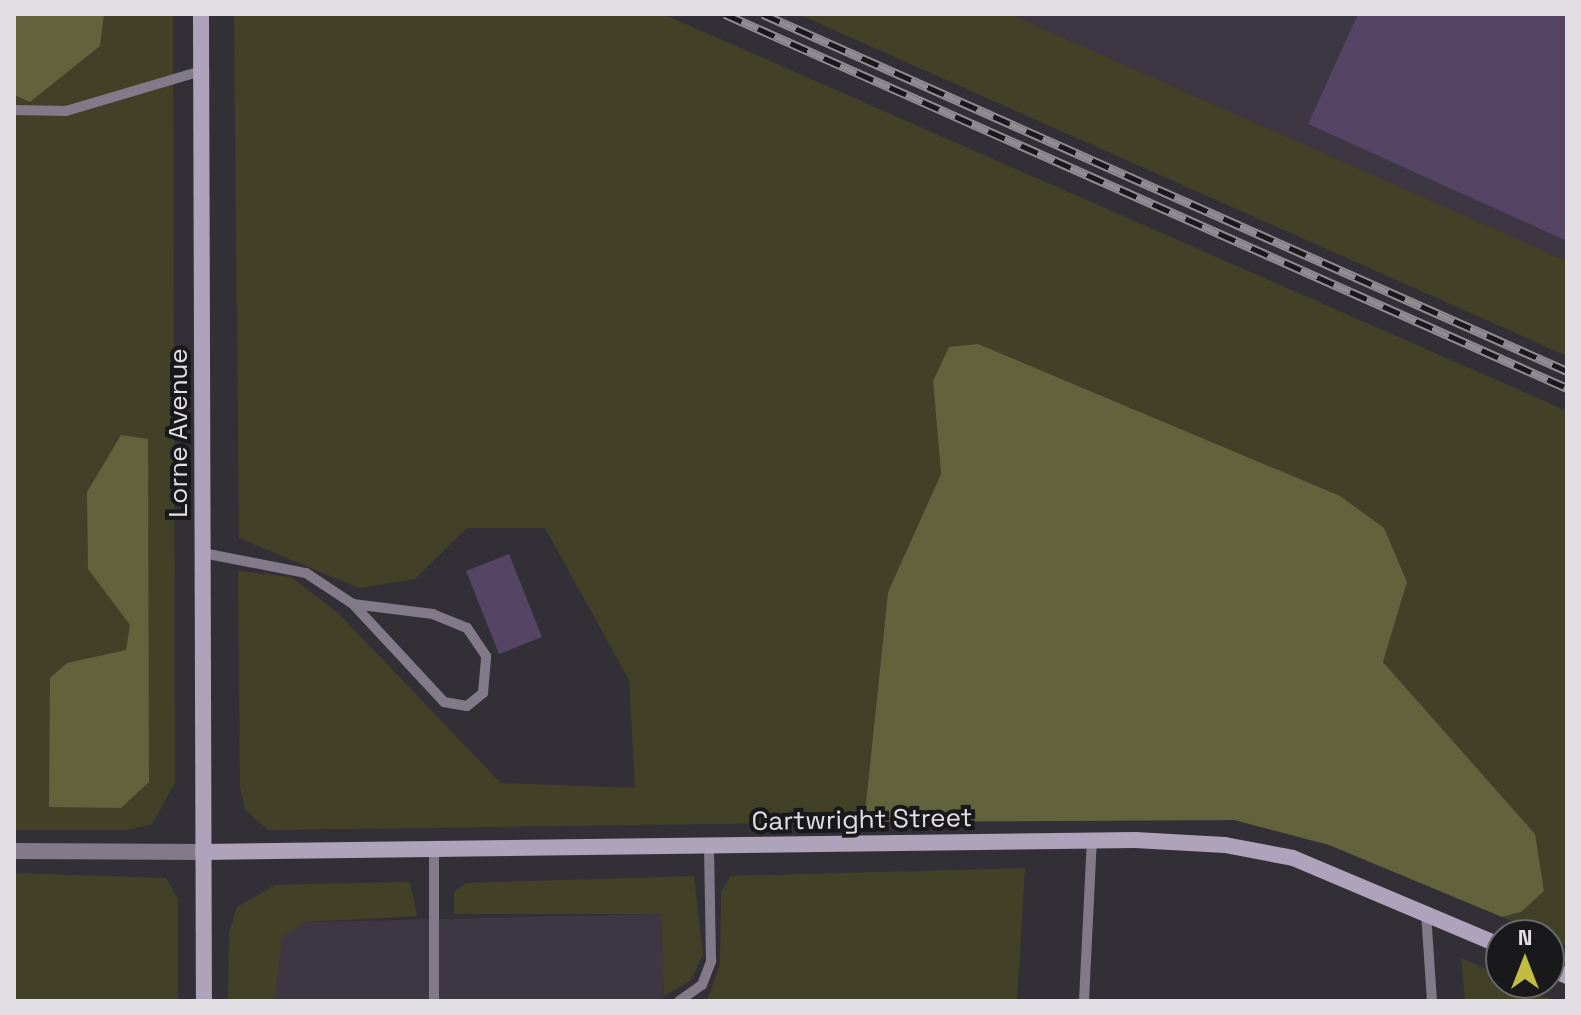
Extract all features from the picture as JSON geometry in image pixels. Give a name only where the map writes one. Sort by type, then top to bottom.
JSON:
[{"type":"street","name":"Lorne Avenue","points":[[201,14],[204,1001]]},
{"type":"street","name":"Cartwright Street","points":[[203,852],[434,852],[1092,840],[1225,845],[1293,858],[1426,911],[1485,939]]},
{"type":"street","points":[[14,851],[203,852]]},
{"type":"lane","points":[[14,110],[66,111],[201,71]]},
{"type":"lane","points":[[203,553],[306,573],[353,604],[444,702],[467,706],[483,693],[486,656],[467,628],[433,614],[353,604]]},
{"type":"lane","points":[[1084,1001],[1092,840]]},
{"type":"lane","points":[[679,1001],[702,985],[711,961],[709,847]]},
{"type":"lane","points":[[434,852],[434,1001]]},
{"type":"lane","points":[[1426,911],[1432,1001]]},
{"type":"shaded area","points":[[14,14],[173,14],[175,783],[152,824],[128,830],[14,830]]},
{"type":"shaded area","points":[[14,14],[104,14],[100,46],[30,102],[14,95]]},
{"type":"shaded area","points":[[234,14],[663,14],[1567,411],[1567,946],[1565,919],[1502,917],[1521,912],[1535,834],[1383,662],[1407,582],[933,381],[941,474],[888,592],[864,822],[268,830],[245,810],[240,788],[238,571],[291,577],[338,613],[501,783],[635,788],[629,680],[545,528],[467,528],[415,579],[359,588],[239,538]]},
{"type":"shaded area","points":[[798,14],[1010,14],[1567,261],[1567,356]]},
{"type":"shaded area","points":[[1010,14],[1567,14],[1567,261]]},
{"type":"shaded area","points":[[978,344],[1340,496],[1384,528],[1407,582],[1383,662],[1535,834],[1544,891],[1521,912],[1502,917],[1329,845],[1234,820],[864,822],[888,592],[941,474],[933,381],[949,347]]},
{"type":"shaded area","points":[[121,435],[148,439],[149,782],[121,808],[49,807],[50,678],[67,663],[126,650],[130,625],[88,569],[87,492]]},
{"type":"shaded area","points":[[1025,868],[1017,1001],[707,1001],[720,964],[721,891],[731,876]]},
{"type":"shaded area","points":[[14,873],[166,878],[178,899],[178,1001],[14,1001]]},
{"type":"shaded area","points":[[694,876],[703,955],[690,981],[664,996],[661,914],[454,914],[454,892],[466,883]]},
{"type":"shaded area","points":[[410,882],[417,916],[306,922],[282,938],[275,1001],[228,1001],[229,933],[237,907],[275,885]]},
{"type":"shaded area","points":[[662,914],[664,1001],[275,1001],[282,937],[306,922]]},
{"type":"shaded area","points":[[1461,958],[1485,969],[1485,999],[1557,1001],[1465,1001]]},
{"type":"building","points":[[1358,14],[1567,14],[1567,241],[1308,124]]},
{"type":"building","points":[[509,554],[542,637],[499,654],[466,571]]},
{"type":"railway","points":[[725,14],[1567,388]]},
{"type":"railway","points":[[763,14],[1567,371]]}]
